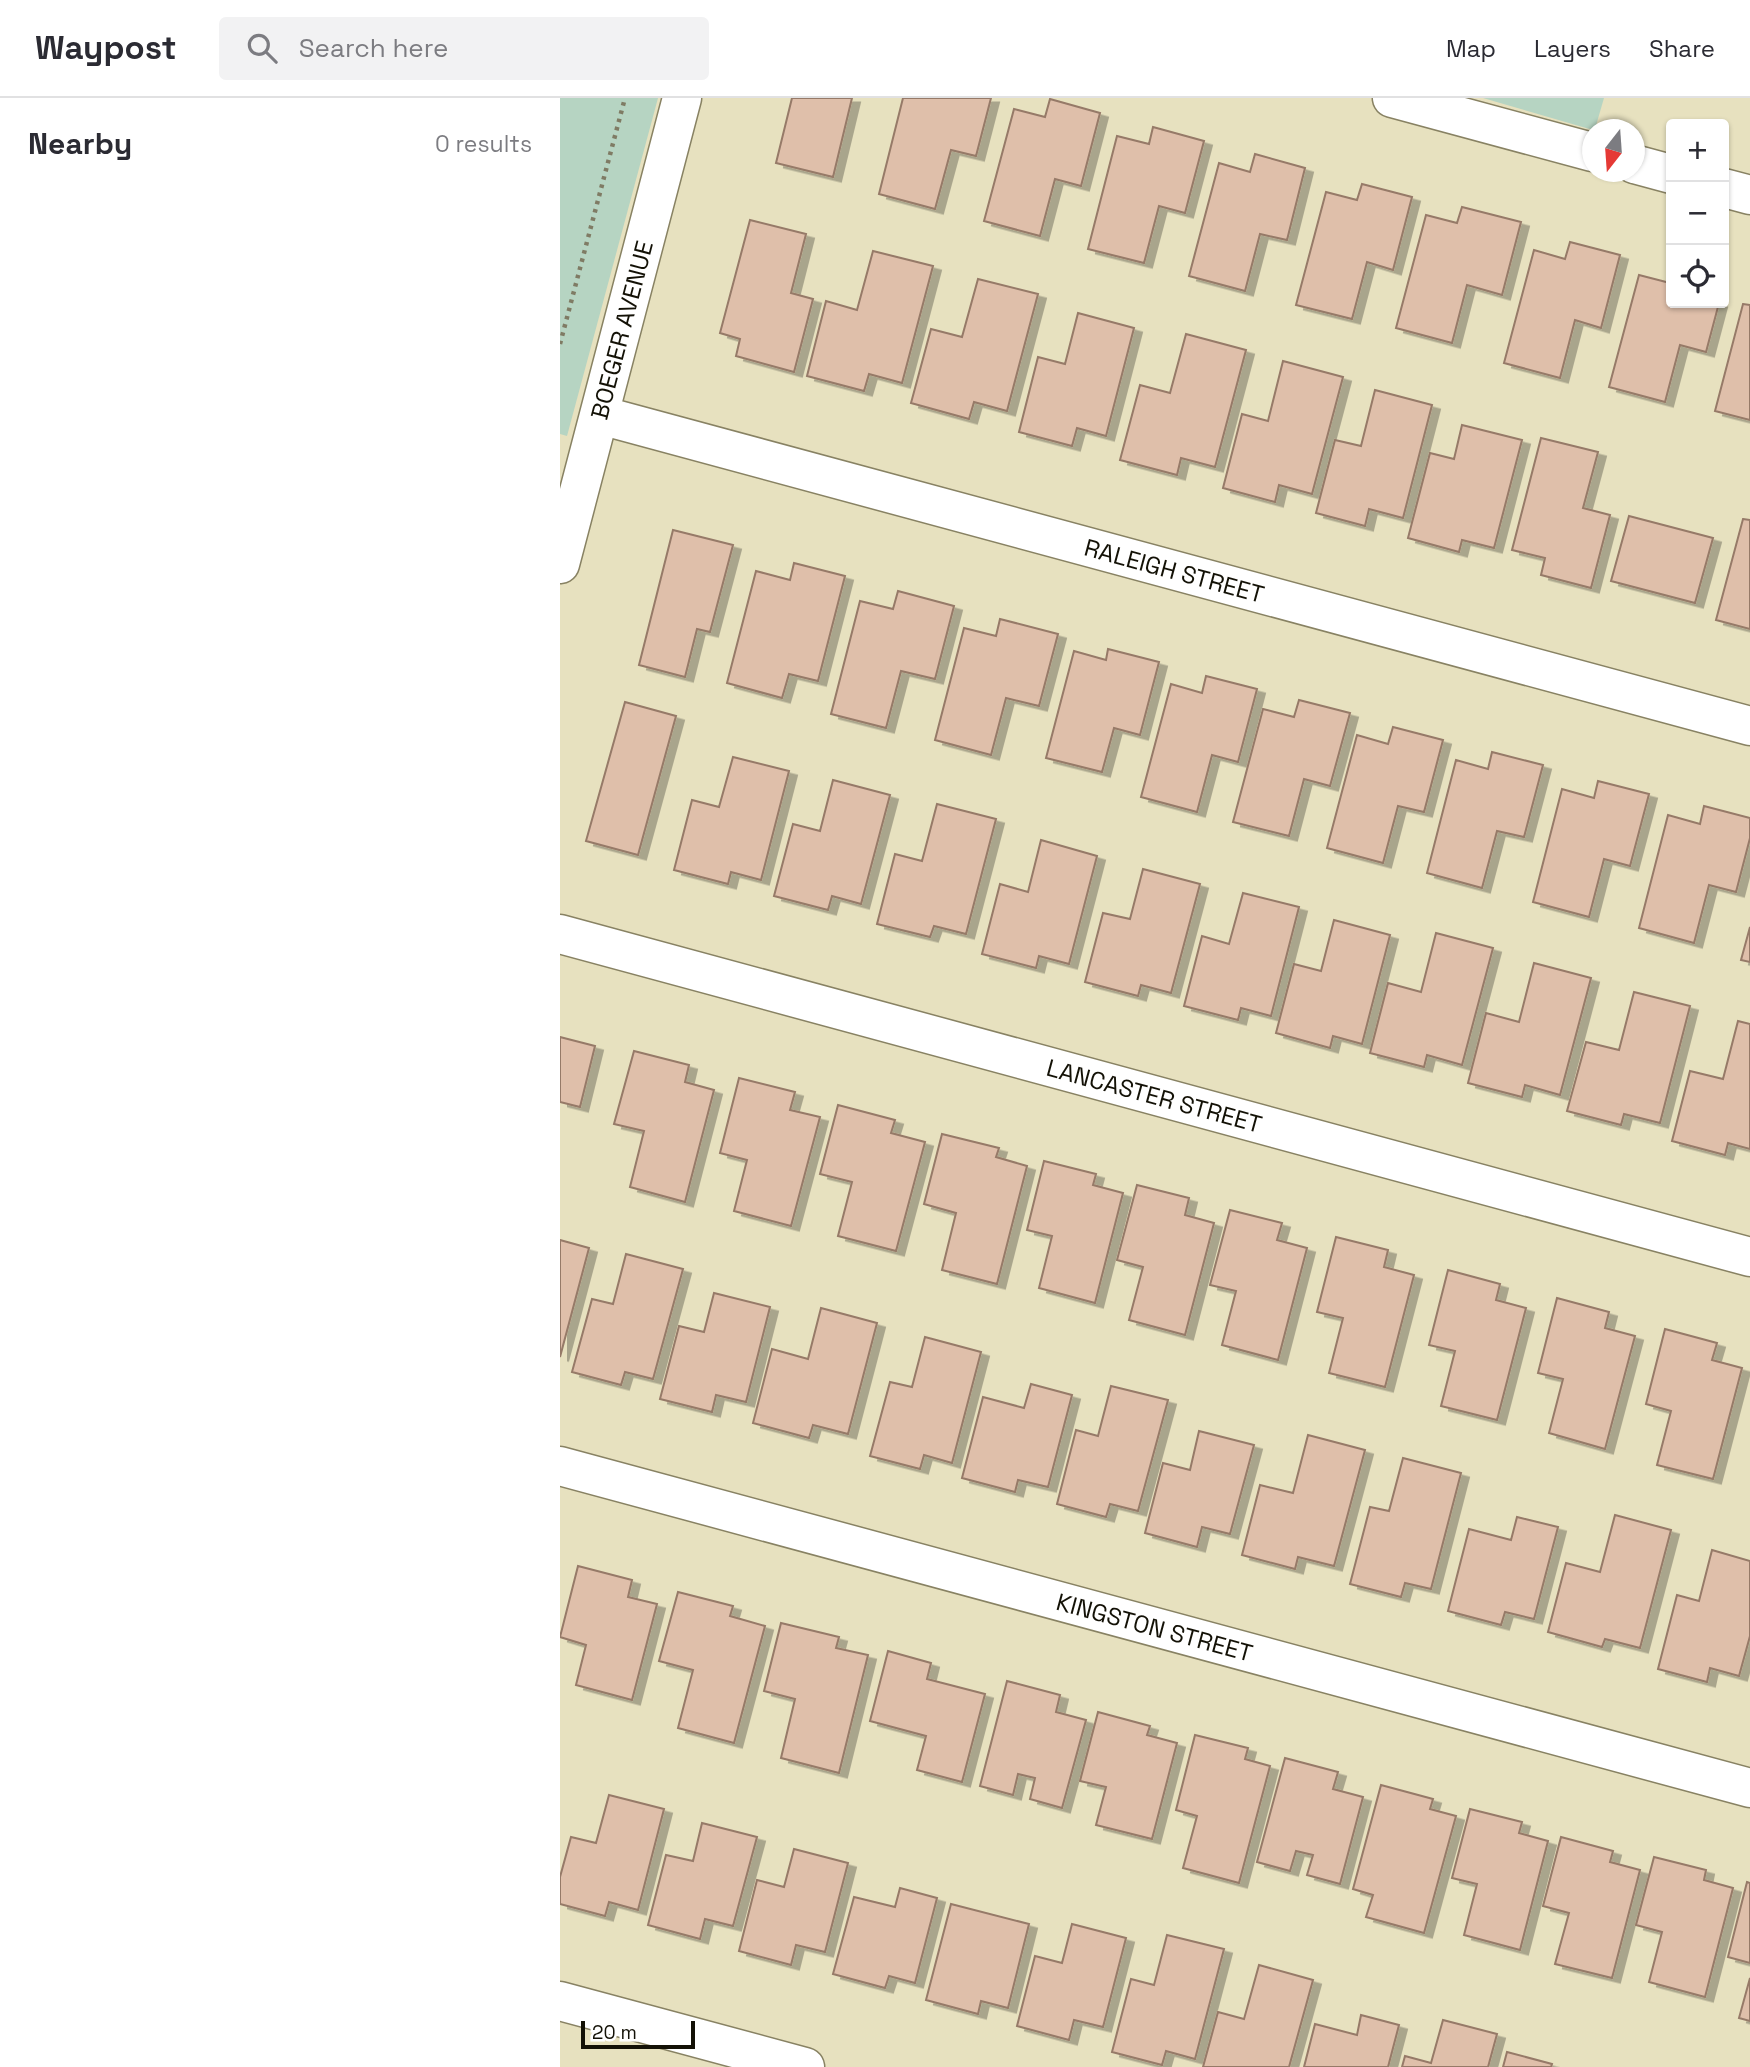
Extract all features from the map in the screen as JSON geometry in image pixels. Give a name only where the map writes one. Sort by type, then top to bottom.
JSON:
[{"type":"street","name":"BOEGER AVENUE","points":[[560,564],[682,98]]},
{"type":"street","points":[[1392,98],[1582,149]]},
{"type":"street","points":[[1645,167],[1666,173]]},
{"type":"street","points":[[1729,189],[1750,195]]},
{"type":"street","name":"RALEIGH STREET","points":[[600,415],[1750,726]]},
{"type":"street","name":"LANCASTER STREET","points":[[560,933],[1750,1257]]},
{"type":"street","name":"KINGSTON STREET","points":[[560,1466],[1750,1788]]},
{"type":"street","points":[[560,2000],[805,2067]]},
{"type":"path","points":[[560,344],[625,98]]},
{"type":"green space","points":[[560,98],[658,98],[567,436],[560,434]]},
{"type":"green space","points":[[1483,98],[1604,98],[1598,119],[1582,119],[1582,127]]},
{"type":"building","points":[[792,98],[852,98],[833,177],[776,163]]},
{"type":"building","points":[[903,98],[991,98],[976,156],[951,150],[935,209],[879,194]]},
{"type":"building","points":[[1050,99],[1100,113],[1081,186],[1055,179],[1040,236],[984,221],[1014,109],[1045,117]]},
{"type":"building","points":[[1153,127],[1204,141],[1185,213],[1159,206],[1144,263],[1088,249],[1117,136],[1149,144]]},
{"type":"building","points":[[1255,154],[1305,168],[1287,240],[1260,234],[1245,291],[1189,276],[1219,163],[1250,172]]},
{"type":"building","points":[[1362,184],[1412,197],[1393,270],[1367,262],[1352,319],[1296,305],[1326,192],[1357,200]]},
{"type":"building","points":[[1462,207],[1521,222],[1502,295],[1467,285],[1452,343],[1396,328],[1426,215],[1457,223]]},
{"type":"building","points":[[750,220],[806,234],[791,293],[813,299],[794,372],[736,356],[740,339],[720,333]]},
{"type":"building","points":[[1570,242],[1620,255],[1601,328],[1575,320],[1560,378],[1504,363],[1534,250],[1565,259]]},
{"type":"building","points":[[873,251],[933,266],[902,383],[869,374],[864,391],[807,376],[826,301],[857,310]]},
{"type":"building","points":[[1639,275],[1666,282],[1666,308],[1718,308],[1706,352],[1680,345],[1665,402],[1609,387]]},
{"type":"building","points":[[978,279],[1038,294],[1007,411],[974,402],[969,419],[911,403],[931,329],[962,337]]},
{"type":"building","points":[[1743,304],[1750,305],[1750,420],[1715,411]]},
{"type":"building","points":[[1078,313],[1134,328],[1106,436],[1077,428],[1072,446],[1019,432],[1038,357],[1065,364]]},
{"type":"building","points":[[1186,334],[1246,350],[1215,467],[1181,458],[1177,475],[1120,460],[1140,385],[1170,393]]},
{"type":"building","points":[[1283,361],[1343,377],[1312,494],[1279,485],[1275,502],[1223,488],[1242,414],[1268,421]]},
{"type":"building","points":[[1375,390],[1432,405],[1403,518],[1369,509],[1365,526],[1316,513],[1335,440],[1361,446]]},
{"type":"building","points":[[1462,425],[1522,440],[1494,548],[1462,540],[1459,552],[1408,538],[1430,453],[1454,459]]},
{"type":"building","points":[[1541,438],[1598,452],[1583,508],[1610,515],[1591,588],[1541,575],[1545,558],[1512,550]]},
{"type":"building","points":[[1629,516],[1713,538],[1695,603],[1611,581]]},
{"type":"building","points":[[1743,519],[1750,520],[1750,629],[1716,620]]},
{"type":"building","points":[[673,530],[733,545],[710,632],[697,629],[685,677],[639,665]]},
{"type":"building","points":[[794,563],[845,576],[818,681],[789,674],[782,698],[727,683],[756,571],[790,580]]},
{"type":"building","points":[[898,591],[954,606],[935,679],[901,671],[886,728],[831,714],[860,601],[893,609]]},
{"type":"building","points":[[1000,619],[1058,634],[1039,706],[1006,698],[991,755],[935,740],[964,628],[996,636]]},
{"type":"building","points":[[1108,649],[1159,662],[1140,735],[1114,728],[1102,772],[1046,758],[1074,651],[1106,660]]},
{"type":"building","points":[[1206,676],[1257,689],[1238,762],[1212,755],[1197,812],[1141,797],[1171,684],[1202,693]]},
{"type":"building","points":[[1299,700],[1350,713],[1330,786],[1304,779],[1289,836],[1233,822],[1263,709],[1294,717]]},
{"type":"building","points":[[625,702],[676,716],[638,855],[586,841]]},
{"type":"building","points":[[1393,727],[1443,740],[1424,812],[1398,806],[1383,863],[1327,848],[1357,735],[1388,744]]},
{"type":"building","points":[[1492,752],[1543,765],[1524,837],[1497,831],[1482,888],[1427,873],[1456,760],[1488,769]]},
{"type":"building","points":[[733,757],[789,771],[761,880],[731,872],[728,884],[674,870],[692,800],[719,807]]},
{"type":"building","points":[[833,780],[890,795],[861,904],[832,896],[828,910],[774,896],[793,824],[820,831]]},
{"type":"building","points":[[1598,781],[1649,794],[1630,866],[1604,859],[1589,917],[1533,902],[1562,789],[1594,798]]},
{"type":"building","points":[[937,804],[996,819],[966,934],[934,926],[930,937],[877,924],[895,854],[922,861]]},
{"type":"building","points":[[1704,806],[1750,818],[1750,838],[1736,892],[1709,885],[1694,943],[1639,928],[1668,815],[1700,824]]},
{"type":"building","points":[[1041,840],[1097,856],[1069,964],[1039,956],[1036,968],[982,954],[1000,884],[1028,892]]},
{"type":"building","points":[[1143,869],[1200,884],[1171,993],[1141,985],[1138,996],[1085,982],[1103,913],[1130,919]]},
{"type":"building","points":[[1243,893],[1299,907],[1271,1016],[1241,1008],[1238,1020],[1184,1006],[1202,936],[1229,944]]},
{"type":"building","points":[[1334,920],[1390,935],[1362,1044],[1333,1036],[1330,1048],[1276,1033],[1294,964],[1321,971]]},
{"type":"building","points":[[1750,927],[1750,962],[1741,960]]},
{"type":"building","points":[[1436,933],[1493,948],[1462,1065],[1427,1055],[1424,1067],[1370,1053],[1388,983],[1421,992]]},
{"type":"building","points":[[1534,963],[1591,978],[1560,1095],[1525,1085],[1522,1097],[1468,1083],[1486,1013],[1519,1022]]},
{"type":"building","points":[[1634,992],[1690,1006],[1660,1123],[1624,1114],[1621,1125],[1567,1111],[1586,1042],[1619,1050]]},
{"type":"building","points":[[1738,1021],[1750,1024],[1750,1149],[1728,1143],[1725,1155],[1672,1141],[1690,1071],[1723,1079]]},
{"type":"building","points":[[560,1037],[595,1046],[580,1107],[560,1102]]},
{"type":"building","points":[[634,1051],[689,1065],[685,1082],[714,1090],[685,1202],[630,1187],[644,1131],[614,1124]]},
{"type":"building","points":[[739,1078],[795,1092],[790,1110],[820,1117],[791,1226],[734,1211],[747,1160],[720,1153]]},
{"type":"building","points":[[838,1105],[895,1120],[891,1133],[925,1142],[896,1251],[838,1236],[852,1182],[820,1174]]},
{"type":"building","points":[[942,1134],[999,1148],[996,1157],[1027,1166],[997,1284],[942,1270],[956,1213],[924,1204]]},
{"type":"building","points":[[1044,1161],[1096,1174],[1093,1185],[1123,1193],[1095,1303],[1039,1288],[1052,1236],[1027,1230]]},
{"type":"building","points":[[1137,1185],[1189,1198],[1185,1215],[1214,1223],[1185,1335],[1129,1320],[1143,1267],[1117,1260]]},
{"type":"building","points":[[1230,1210],[1282,1223],[1277,1240],[1307,1248],[1278,1360],[1222,1345],[1236,1291],[1210,1285]]},
{"type":"building","points":[[1336,1237],[1388,1250],[1384,1267],[1414,1275],[1385,1387],[1329,1373],[1343,1318],[1317,1312]]},
{"type":"building","points":[[560,1240],[589,1248],[560,1357]]},
{"type":"building","points":[[626,1254],[683,1269],[653,1379],[625,1372],[621,1385],[572,1372],[592,1299],[613,1304]]},
{"type":"building","points":[[1448,1270],[1500,1284],[1496,1300],[1526,1308],[1497,1420],[1441,1406],[1455,1351],[1429,1345]]},
{"type":"building","points":[[714,1293],[770,1307],[746,1402],[716,1395],[712,1412],[660,1399],[679,1326],[704,1332]]},
{"type":"building","points":[[1557,1298],[1609,1312],[1605,1328],[1635,1336],[1605,1449],[1549,1433],[1563,1379],[1538,1373]]},
{"type":"building","points":[[821,1308],[877,1323],[848,1434],[813,1425],[809,1438],[753,1423],[772,1349],[808,1359]]},
{"type":"building","points":[[1665,1329],[1717,1343],[1712,1360],[1742,1368],[1713,1479],[1657,1465],[1671,1411],[1646,1404]]},
{"type":"building","points":[[925,1337],[981,1352],[952,1463],[924,1455],[920,1469],[870,1456],[890,1382],[912,1387]]},
{"type":"building","points":[[1031,1384],[1072,1395],[1048,1487],[1018,1480],[1015,1492],[962,1478],[983,1397],[1024,1408]]},
{"type":"building","points":[[1111,1386],[1168,1400],[1138,1511],[1110,1504],[1106,1517],[1057,1504],[1076,1430],[1098,1436]]},
{"type":"building","points":[[1199,1431],[1254,1445],[1230,1534],[1202,1527],[1197,1547],[1145,1533],[1163,1463],[1190,1470]]},
{"type":"building","points":[[1308,1435],[1365,1450],[1334,1566],[1298,1557],[1295,1569],[1242,1555],[1260,1485],[1293,1493]]},
{"type":"building","points":[[1403,1458],[1461,1473],[1431,1589],[1405,1583],[1401,1597],[1350,1584],[1370,1507],[1389,1511]]},
{"type":"building","points":[[1615,1515],[1671,1530],[1640,1648],[1605,1639],[1602,1647],[1548,1632],[1566,1563],[1600,1572]]},
{"type":"building","points":[[1517,1517],[1558,1527],[1534,1619],[1505,1612],[1501,1625],[1448,1611],[1469,1529],[1511,1540]]},
{"type":"building","points":[[1712,1550],[1750,1561],[1750,1636],[1739,1676],[1710,1668],[1707,1682],[1658,1669],[1677,1595],[1699,1601]]},
{"type":"building","points":[[578,1566],[632,1580],[628,1597],[657,1604],[632,1700],[576,1685],[586,1645],[560,1637]]},
{"type":"building","points":[[678,1592],[733,1606],[730,1616],[765,1626],[734,1743],[678,1728],[693,1670],[659,1661]]},
{"type":"building","points":[[781,1623],[839,1637],[836,1648],[868,1655],[839,1773],[781,1758],[795,1699],[764,1691]]},
{"type":"building","points":[[888,1651],[931,1663],[927,1679],[985,1694],[962,1782],[917,1770],[926,1736],[870,1721]]},
{"type":"building","points":[[1007,1681],[1060,1695],[1056,1712],[1086,1720],[1062,1808],[1030,1799],[1035,1778],[1018,1774],[1013,1795],[980,1786]]},
{"type":"building","points":[[1098,1712],[1150,1726],[1147,1735],[1177,1743],[1152,1839],[1096,1825],[1106,1787],[1080,1781]]},
{"type":"building","points":[[1195,1735],[1248,1748],[1245,1759],[1270,1766],[1239,1883],[1183,1868],[1197,1816],[1176,1810]]},
{"type":"building","points":[[1285,1758],[1338,1772],[1333,1789],[1363,1797],[1340,1884],[1307,1875],[1313,1855],[1296,1851],[1290,1871],[1257,1862]]},
{"type":"building","points":[[1381,1785],[1433,1799],[1430,1809],[1456,1816],[1424,1933],[1366,1917],[1373,1895],[1353,1889]]},
{"type":"building","points":[[609,1795],[664,1809],[638,1910],[609,1902],[605,1916],[560,1904],[560,1877],[571,1837],[596,1843]]},
{"type":"building","points":[[1470,1809],[1522,1822],[1519,1833],[1548,1841],[1520,1950],[1464,1935],[1477,1884],[1452,1878]]},
{"type":"building","points":[[702,1823],[757,1837],[733,1926],[705,1919],[700,1939],[648,1925],[666,1855],[693,1861]]},
{"type":"building","points":[[1561,1837],[1613,1851],[1610,1862],[1640,1870],[1612,1978],[1555,1964],[1569,1913],[1543,1906]]},
{"type":"building","points":[[794,1849],[848,1863],[825,1952],[796,1945],[791,1965],[739,1951],[757,1880],[784,1887]]},
{"type":"building","points":[[1654,1857],[1706,1870],[1704,1880],[1733,1888],[1705,1997],[1649,1982],[1662,1932],[1636,1925]]},
{"type":"building","points":[[1747,1882],[1750,1883],[1750,1963],[1728,1957]]},
{"type":"building","points":[[900,1888],[937,1898],[915,1983],[889,1976],[885,1988],[833,1974],[854,1897],[895,1907]]},
{"type":"building","points":[[951,1904],[1029,1924],[1008,2008],[981,2001],[978,2014],[926,2000]]},
{"type":"building","points":[[1072,1924],[1126,1938],[1103,2027],[1074,2020],[1069,2040],[1017,2026],[1035,1956],[1062,1963]]},
{"type":"building","points":[[1167,1935],[1224,1949],[1195,2059],[1166,2051],[1162,2065],[1112,2052],[1131,1979],[1154,1985]]},
{"type":"building","points":[[1259,1965],[1313,1980],[1289,2067],[1203,2067],[1218,2012],[1244,2019]]},
{"type":"building","points":[[1750,1978],[1750,2021],[1739,2018]]},
{"type":"building","points":[[1361,2015],[1399,2025],[1388,2067],[1304,2067],[1315,2024],[1357,2035]]},
{"type":"building","points":[[1443,2020],[1497,2034],[1488,2067],[1402,2067],[1405,2056],[1431,2063]]},
{"type":"building","points":[[1507,2052],[1552,2064],[1551,2067],[1503,2067]]}]
